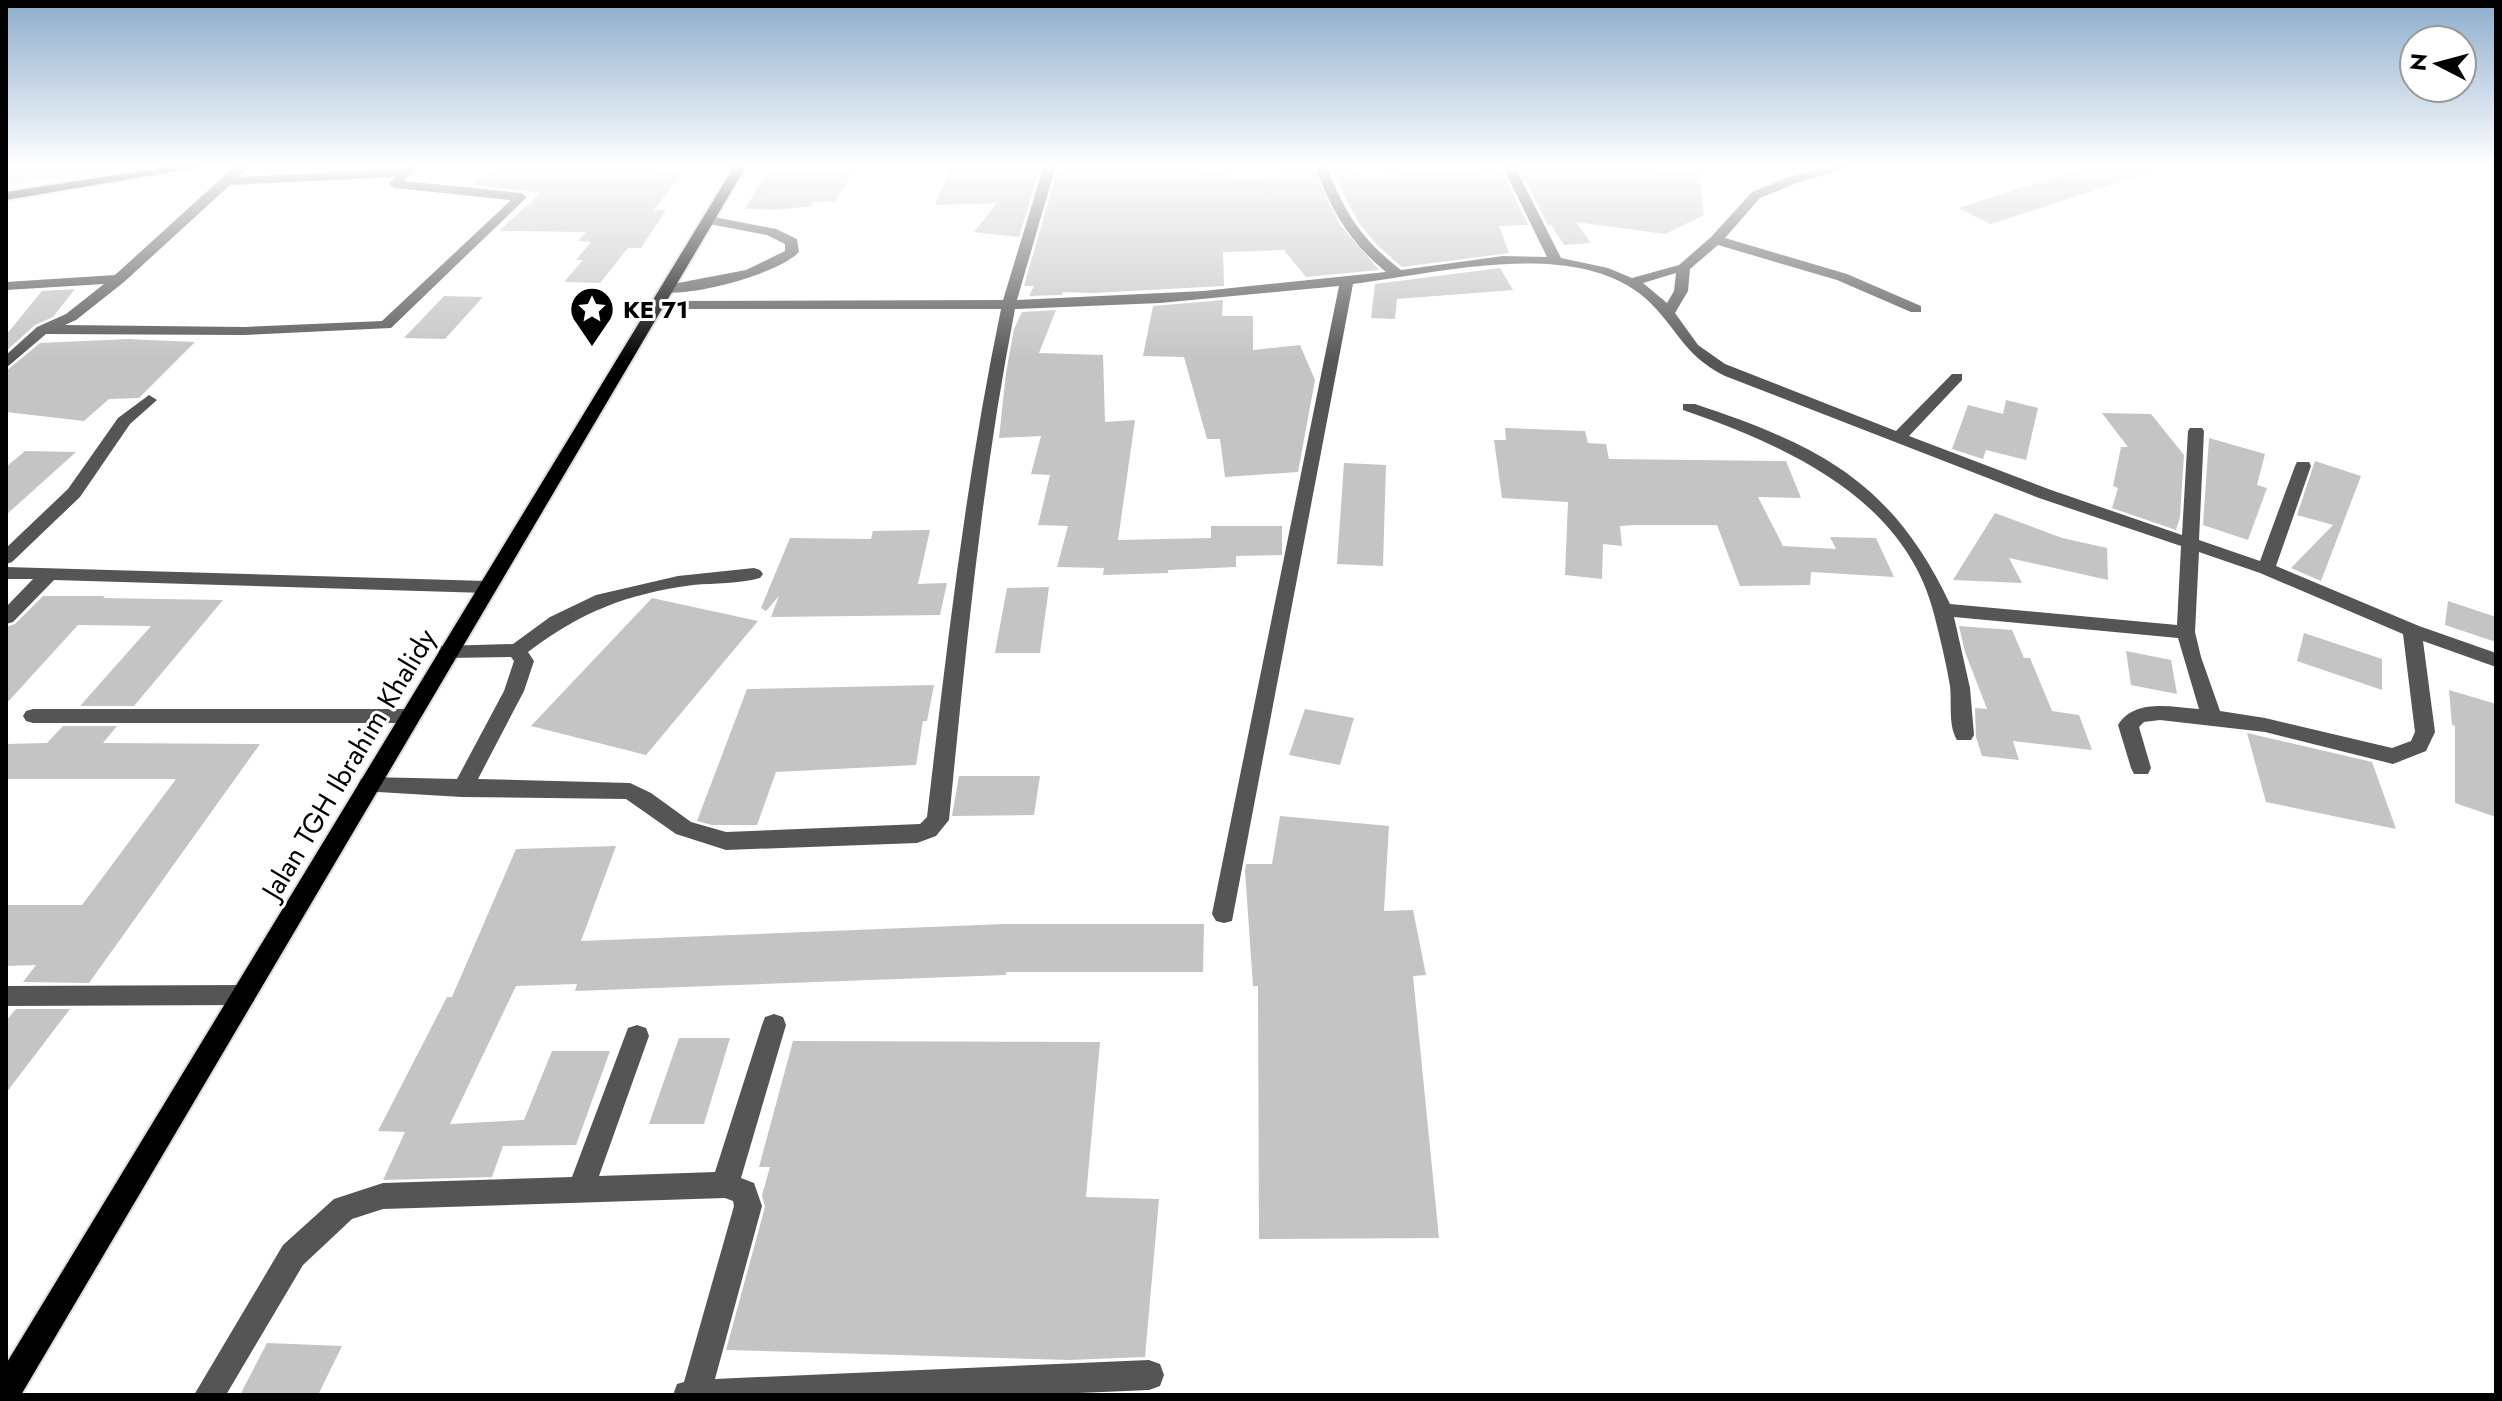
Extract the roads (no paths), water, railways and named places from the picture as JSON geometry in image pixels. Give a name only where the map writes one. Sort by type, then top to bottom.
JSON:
[{"type":"main road","name":"Jalan TGH Ibrahim Khalidy","points":[[6,1392],[486,587],[703,230]]},
{"type":"street","points":[[6,363],[42,330],[71,317],[119,279],[173,230]]},
{"type":"street","points":[[42,330],[132,328],[244,331],[386,325],[486,230]]},
{"type":"street","points":[[663,297],[761,269],[792,252],[792,242],[763,230]]},
{"type":"street","points":[[369,785],[630,791],[647,800],[673,824],[698,837],[726,841],[917,834],[928,830],[938,820],[968,540],[987,407],[1009,303],[1031,230]]},
{"type":"street","points":[[1348,230],[1371,254],[1398,274]]},
{"type":"street","points":[[1541,230],[1556,261]]},
{"type":"street","points":[[1624,280],[1683,268],[1725,230]]},
{"type":"street","points":[[1716,240],[1805,263],[1867,284],[1916,309]]},
{"type":"street","points":[[663,297],[1009,303],[1157,299],[1347,281],[1503,260],[1556,261],[1591,268],[1624,280],[1654,298],[1697,352],[1714,365],[2045,494],[2266,569],[2412,630],[2496,660]]},
{"type":"street","points":[[1668,313],[1681,291],[1683,268]]},
{"type":"street","points":[[6,286],[119,279]]},
{"type":"street","points":[[1224,914],[1347,281]]},
{"type":"street","points":[[1899,438],[1957,377]]},
{"type":"street","points":[[6,558],[74,493],[124,421],[149,400]]},
{"type":"street","points":[[1689,407],[1760,433],[1834,469],[1858,486],[1918,557],[1943,610],[1960,688],[1964,735]]},
{"type":"street","points":[[2196,431],[2186,632],[2191,657],[2212,717]]},
{"type":"street","points":[[2266,569],[2303,466]]},
{"type":"street","points":[[6,573],[486,587]]},
{"type":"street","points":[[6,618],[49,574]]},
{"type":"street","points":[[448,651],[517,650],[558,621],[627,593],[707,577],[754,574]]},
{"type":"street","points":[[1943,610],[2186,632]]},
{"type":"street","points":[[2141,768],[2128,725],[2138,715],[2160,713],[2265,725],[2393,756],[2402,755],[2419,746],[2425,732],[2412,630]]},
{"type":"street","points":[[462,789],[514,691],[524,661],[517,650]]},
{"type":"street","points":[[33,716],[410,716]]},
{"type":"street","points":[[6,996],[244,995]]},
{"type":"street","points":[[725,1185],[774,1025]]},
{"type":"street","points":[[581,1189],[637,1036]]},
{"type":"street","points":[[209,1395],[293,1255],[344,1208],[383,1196],[725,1185],[744,1192],[748,1206],[695,1395]]},
{"type":"street","points":[[688,1395],[1149,1375]]},
{"type":"place","name":"KE 71","points":[[592,348]]}]
